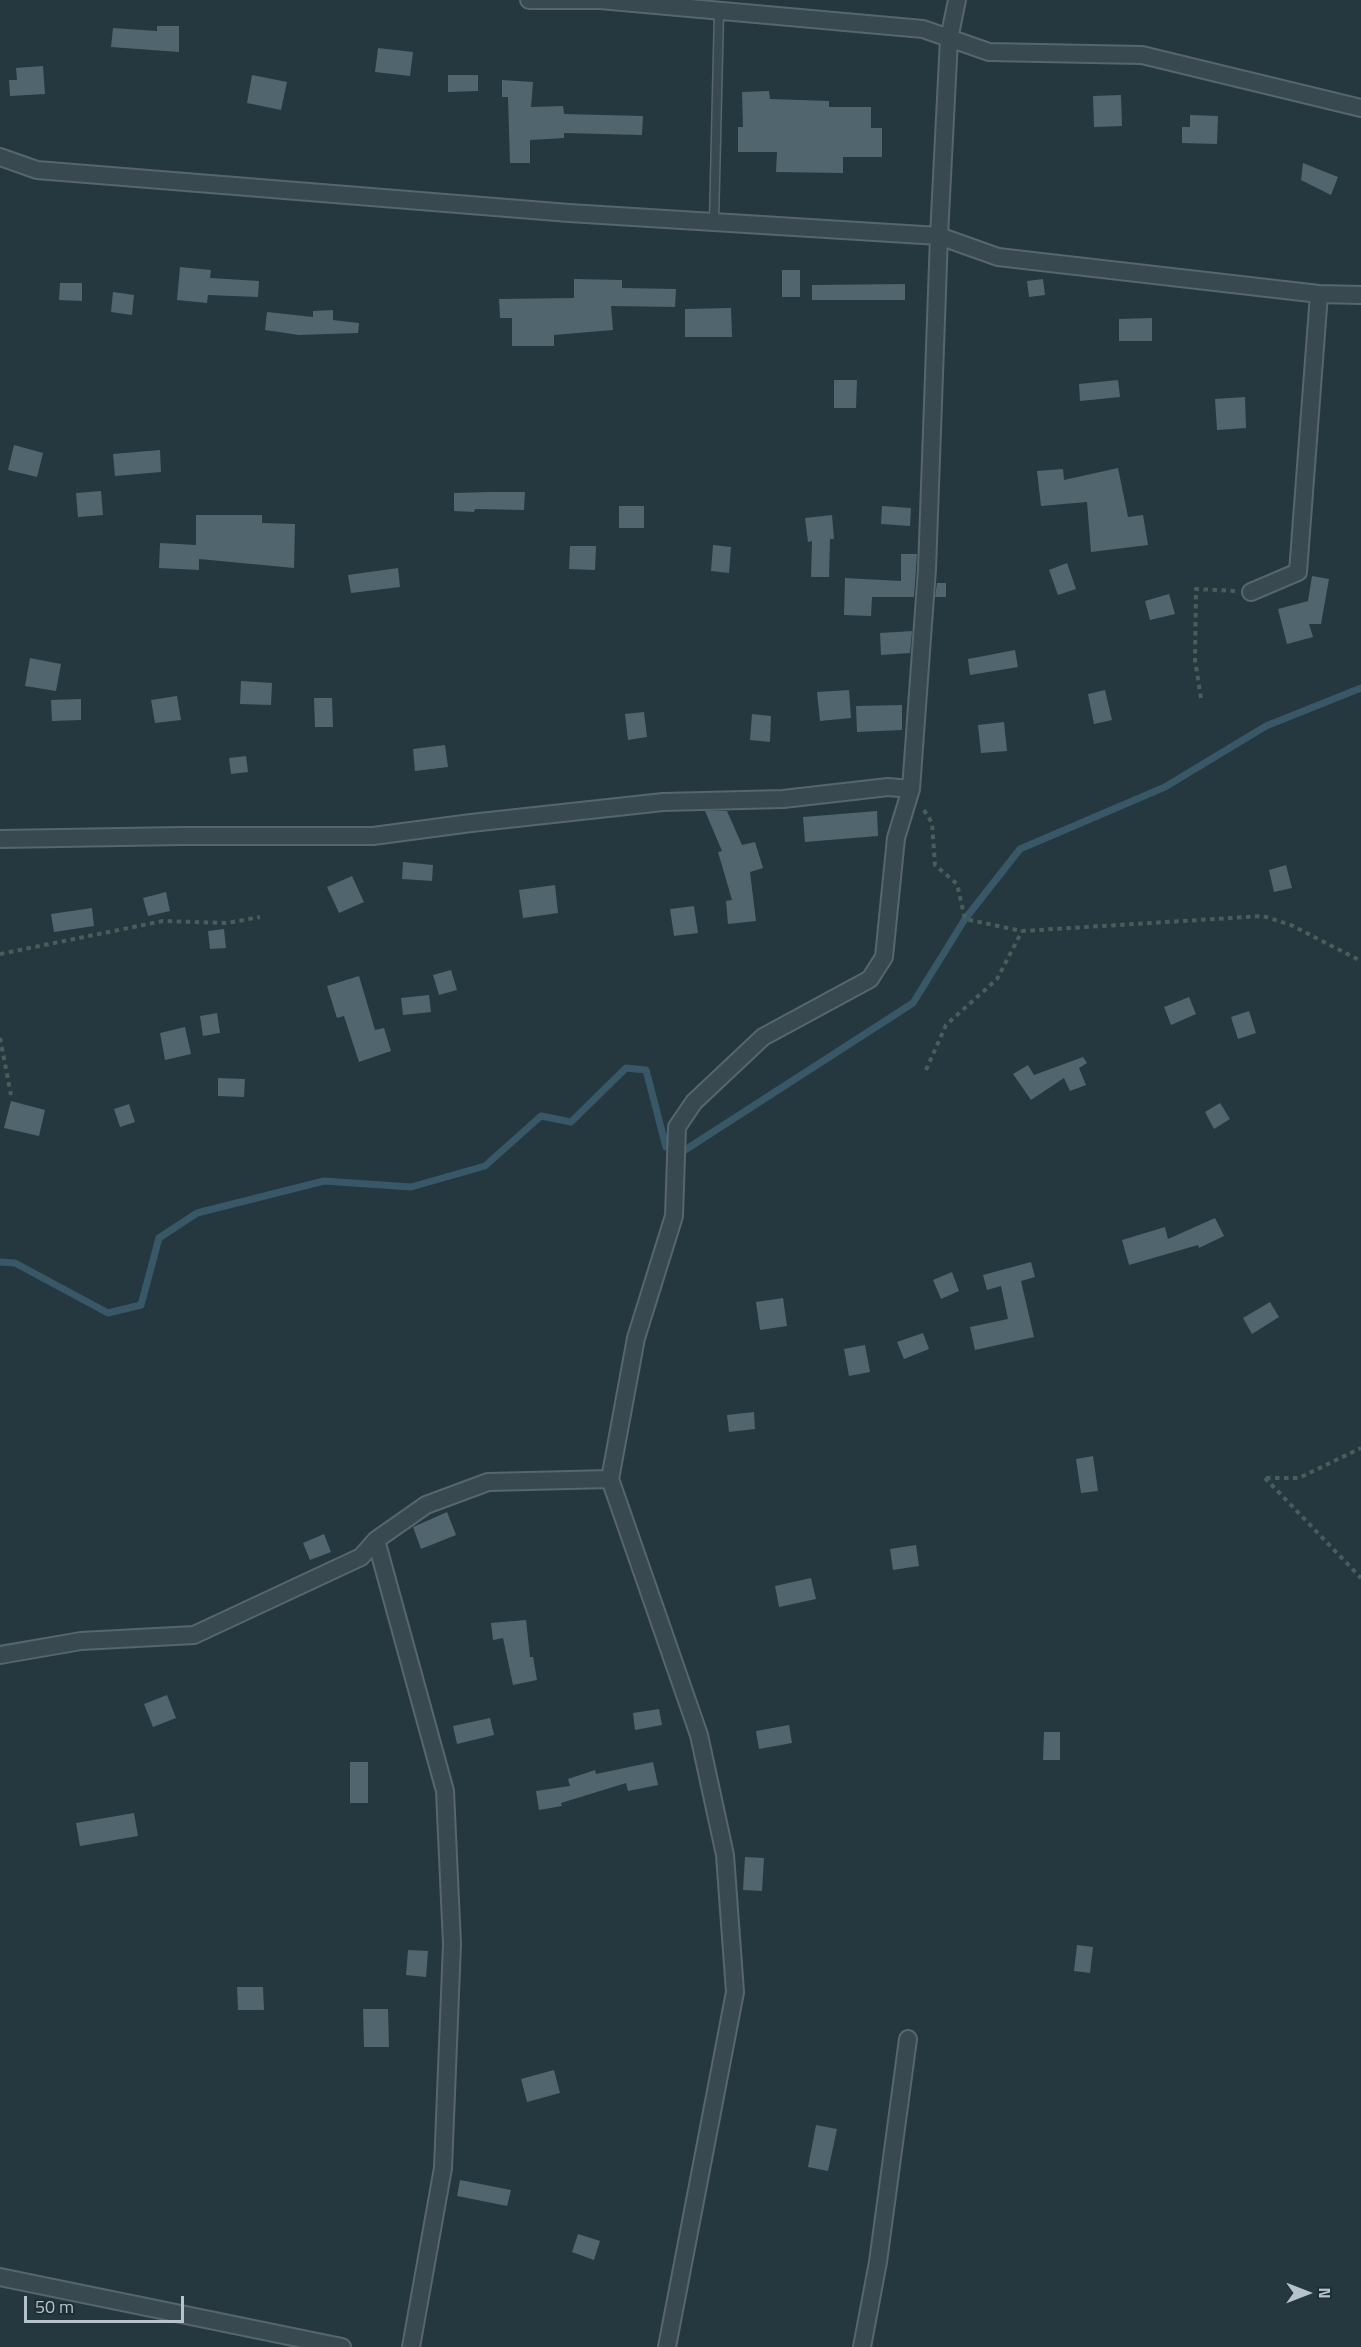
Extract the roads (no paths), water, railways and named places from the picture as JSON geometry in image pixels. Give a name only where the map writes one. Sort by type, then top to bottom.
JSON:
[{"type":"street","points":[[529,0],[600,0],[923,29],[989,52],[1142,55],[1361,108]]},
{"type":"street","points":[[667,2347],[735,1992],[725,1855],[699,1735],[610,1479],[636,1338],[674,1215],[677,1127],[694,1102],[763,1037],[870,979],[884,957],[896,838],[911,789],[927,569],[939,236],[949,39],[957,0]]},
{"type":"street","points":[[0,157],[37,170],[569,213],[939,236],[998,256],[1319,294],[1361,295]]},
{"type":"street","points":[[1251,592],[1298,572],[1319,294]]},
{"type":"street","points":[[0,839],[373,836],[663,802],[783,799],[888,787],[911,789]]},
{"type":"street","points":[[0,1655],[81,1641],[194,1635],[361,1557],[376,1540],[426,1504],[488,1482],[610,1479]]},
{"type":"street","points":[[376,1540],[446,1791],[452,1944],[443,2168],[411,2347]]},
{"type":"street","points":[[862,2347],[878,2262],[908,2039]]},
{"type":"street","points":[[0,2277],[342,2347]]},
{"type":"lane","points":[[714,222],[719,11]]},
{"type":"waterway","points":[[685,1150],[913,1003],[965,919],[1020,849],[1165,787],[1266,726],[1361,688]]},
{"type":"waterway","points":[[0,1262],[15,1263],[108,1313],[141,1305],[159,1238],[197,1213],[324,1181],[411,1187],[485,1166],[541,1116],[571,1122],[626,1068],[646,1070],[666,1147]]}]
